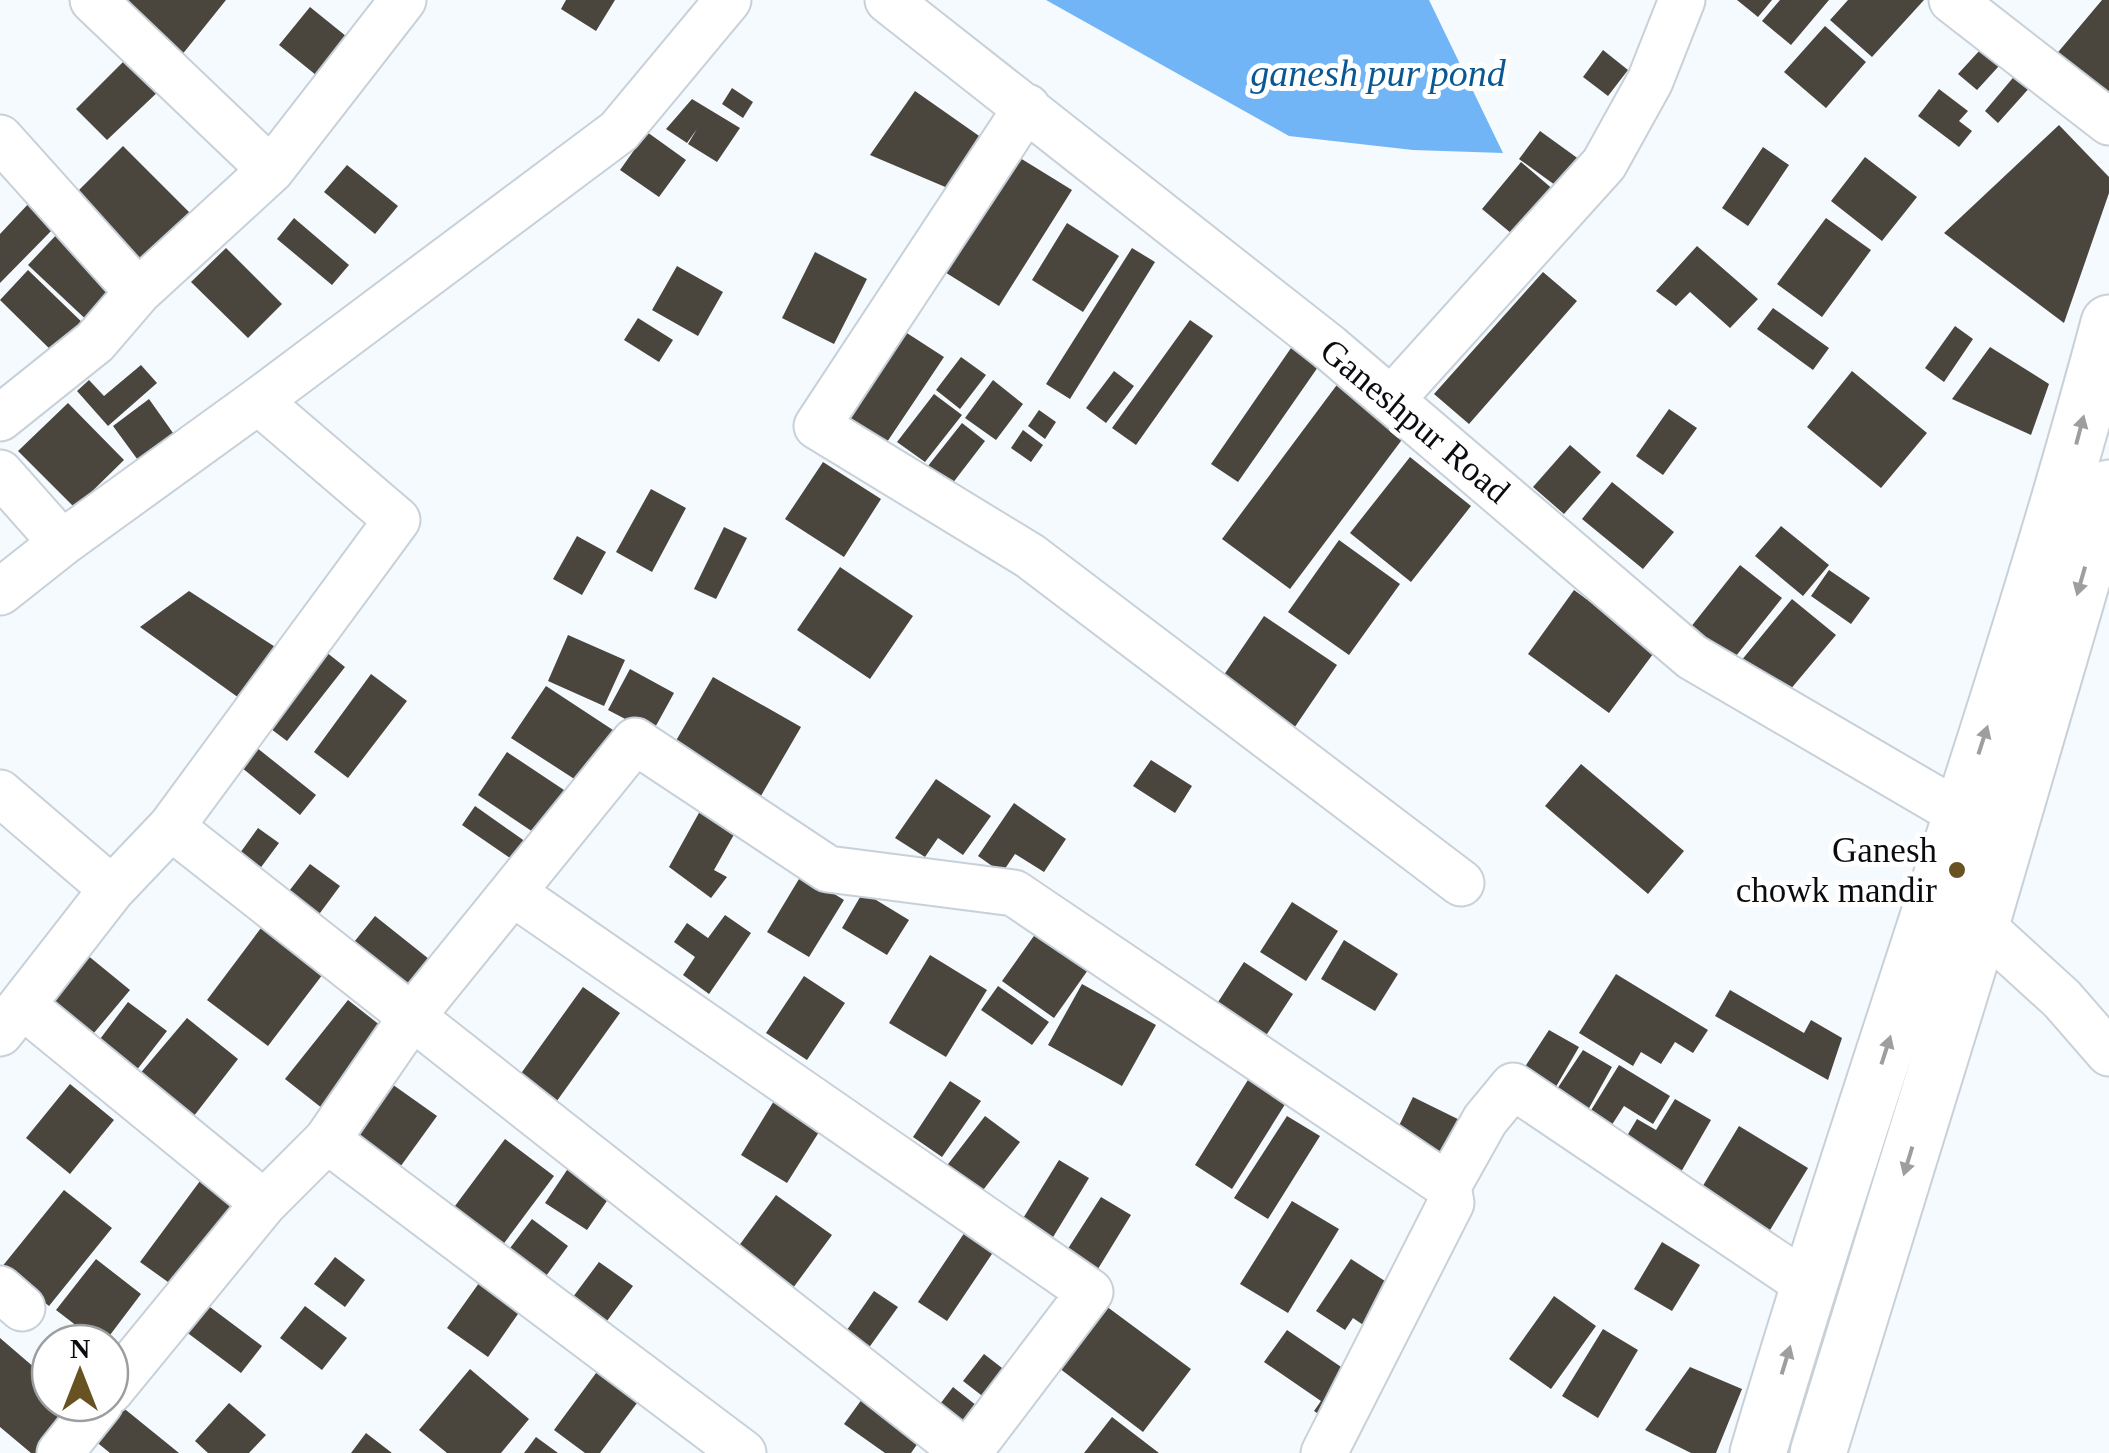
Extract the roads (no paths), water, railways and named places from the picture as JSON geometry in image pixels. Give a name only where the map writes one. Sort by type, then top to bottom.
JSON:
[{"type":"main road","points":[[1818,1453],[1981,925],[2096,499],[2109,323]]},
{"type":"main road","points":[[1758,1453],[1808,1285],[1940,888],[1959,814],[2096,499]]},
{"type":"street","points":[[93,0],[270,170]]},
{"type":"street","points":[[0,418],[95,342],[138,292],[270,170],[403,0]]},
{"type":"street","points":[[0,592],[619,130],[728,0]]},
{"type":"street","name":"Ganeshpur Road","points":[[888,0],[1391,400],[1692,657],[1959,814]]},
{"type":"street","points":[[1391,400],[1604,164],[1650,81],[1682,0]]},
{"type":"street","points":[[1952,0],[2109,122]]},
{"type":"street","points":[[1026,107],[817,426],[1030,556],[1461,883]]},
{"type":"street","points":[[0,138],[138,292]]},
{"type":"street","points":[[258,402],[397,520],[171,827],[112,889],[11,1019],[264,1203]]},
{"type":"street","points":[[0,472],[62,543]]},
{"type":"street","points":[[130,1367],[264,1203],[328,1140],[413,1015],[635,741],[828,870],[1014,893],[1448,1186]]},
{"type":"street","points":[[0,793],[112,889]]},
{"type":"street","points":[[171,827],[967,1453],[1090,1292],[513,893]]},
{"type":"street","points":[[1940,888],[2062,999],[2109,1053]]},
{"type":"street","points":[[1324,1453],[1451,1203],[1448,1186],[1484,1120],[1513,1086],[1808,1285]]},
{"type":"street","points":[[328,1140],[743,1453]]},
{"type":"street","points":[[60,1453],[84,1423]]},
{"type":"water","name":"ganesh pur pond","points":[[1046,0],[1429,0],[1503,153],[1413,150],[1289,136]]},
{"type":"place","name":"Ganesh chowk mandir","points":[[1957,870]]}]
